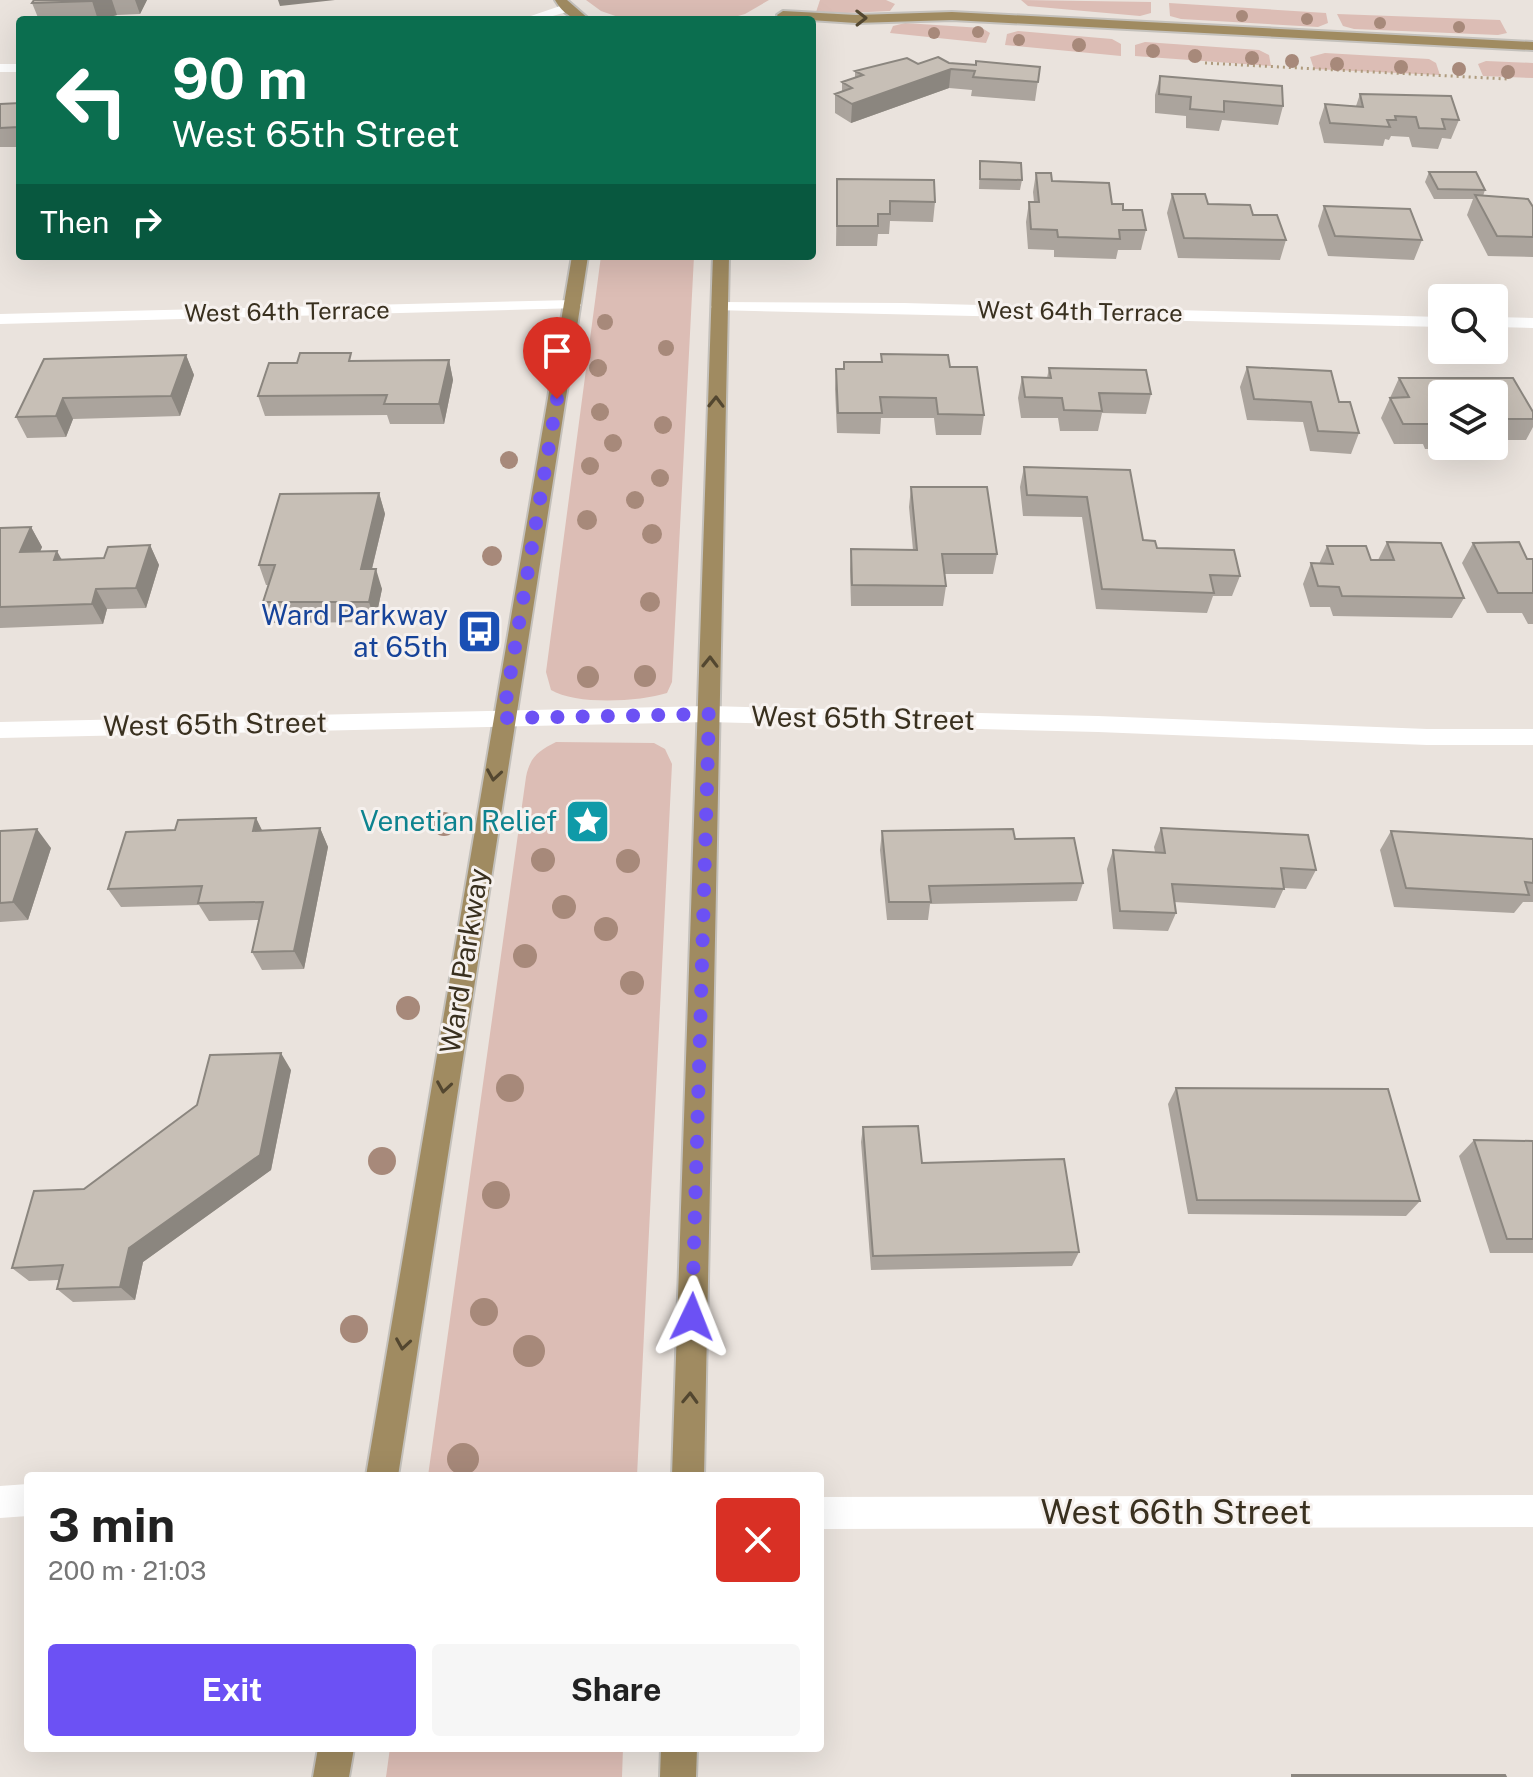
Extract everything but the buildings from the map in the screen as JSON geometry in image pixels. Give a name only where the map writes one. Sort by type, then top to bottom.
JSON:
[{"type":"main road","points":[[782,16],[802,0]]},
{"type":"main road","points":[[926,2],[1050,22]]},
{"type":"main road","points":[[816,18],[952,16],[1533,46]]},
{"type":"main road","name":"Ward Parkway","points":[[383,1472],[579,260]]},
{"type":"main road","points":[[688,1472],[721,260]]},
{"type":"main road","points":[[331,1777],[335,1752]]},
{"type":"main road","points":[[678,1777],[679,1752]]},
{"type":"street","points":[[535,16],[564,4]]},
{"type":"street","name":"West 64th Terrace","points":[[0,319],[573,305]]},
{"type":"street","name":"West 64th Terrace","points":[[719,307],[904,308],[1428,322]]},
{"type":"street","points":[[1508,322],[1533,323]]},
{"type":"street","name":"West 65th Street","points":[[0,730],[709,714],[1098,724],[1427,737],[1533,737]]},
{"type":"street","points":[[0,1502],[24,1500]]},
{"type":"street","name":"West 66th Street","points":[[824,1513],[1533,1511]]},
{"type":"shaded area","points":[[586,0],[769,0],[738,16],[615,16],[601,11]]},
{"type":"shaded area","points":[[820,0],[886,0],[895,4],[890,11],[825,14],[816,12]]},
{"type":"shaded area","points":[[1021,0],[1151,2],[1151,13],[1140,16],[1028,6]]},
{"type":"shaded area","points":[[1169,3],[1326,13],[1328,23],[1318,27],[1181,19],[1170,16]]},
{"type":"shaded area","points":[[1337,14],[1500,20],[1507,33],[1354,29],[1343,26]]},
{"type":"shaded area","points":[[905,23],[982,28],[990,33],[986,43],[890,33],[893,26]]},
{"type":"shaded area","points":[[1018,31],[1112,39],[1121,44],[1121,56],[1005,45],[1007,34]]},
{"type":"shaded area","points":[[1145,42],[1259,50],[1269,55],[1271,66],[1135,56],[1135,45]]},
{"type":"shaded area","points":[[1325,53],[1429,59],[1436,63],[1440,75],[1314,69],[1310,57]]},
{"type":"shaded area","points":[[1486,61],[1533,63],[1533,78],[1483,76],[1478,64]]},
{"type":"shaded area","points":[[600,260],[694,260],[672,682],[667,693],[655,696],[591,700],[551,690],[546,672]]},
{"type":"shaded area","points":[[556,742],[654,743],[665,749],[672,764],[637,1472],[429,1472],[526,777],[530,764],[544,748]]},
{"type":"shaded area","points":[[389,1752],[623,1752],[622,1777],[386,1777]]},
{"type":"place","name":"Ward Parkway at 65th","points":[[479,631]]},
{"type":"place","name":"Venetian Relief","points":[[588,821]]},
{"type":"route","points":[[557,399],[503,718],[709,714],[692,1317]]}]
